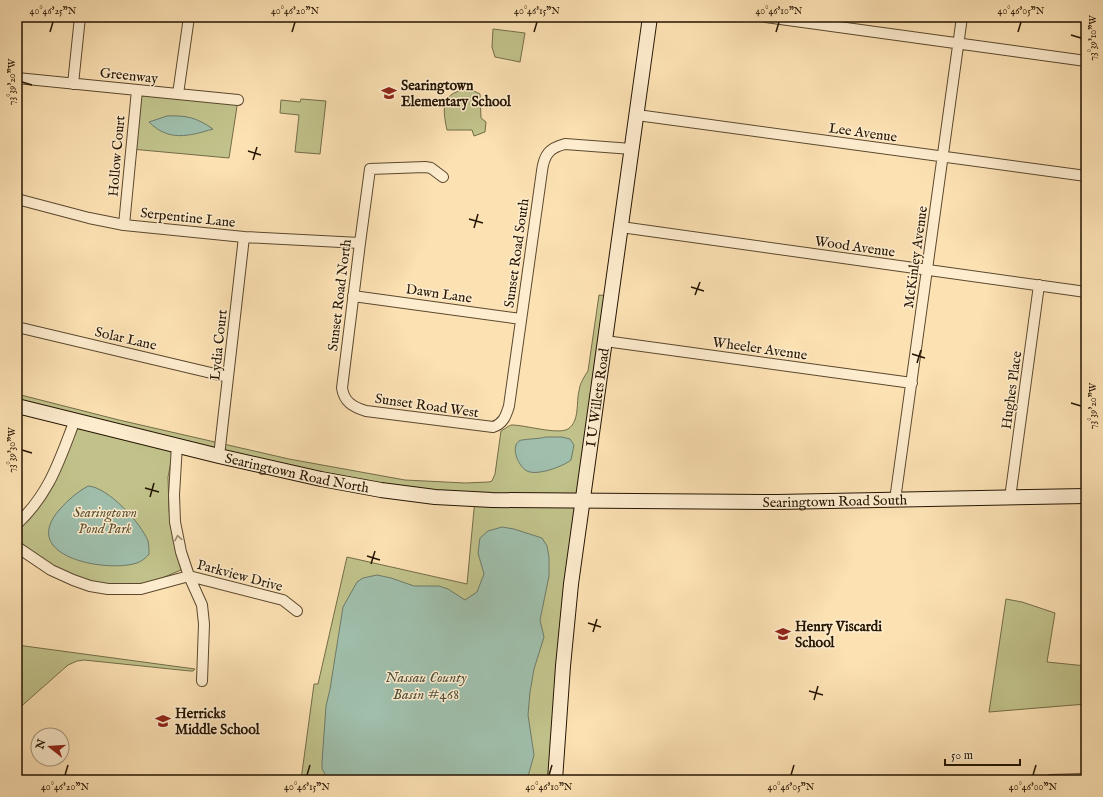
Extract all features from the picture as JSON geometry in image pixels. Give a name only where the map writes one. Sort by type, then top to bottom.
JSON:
[{"type":"main road","name":"I U Willets Road","points":[[555,780],[563,666],[571,584],[650,17]]},
{"type":"main road","name":"Searingtown Road North","points":[[17,406],[219,456],[321,478],[406,494],[492,500],[583,500]]},
{"type":"main road","name":"Searingtown Road South","points":[[583,500],[777,502],[1086,496]]},
{"type":"street","points":[[74,84],[80,17]]},
{"type":"street","points":[[178,94],[189,17]]},
{"type":"street","points":[[766,17],[1086,61]]},
{"type":"street","name":"McKinley Avenue","points":[[896,500],[962,17]]},
{"type":"street","name":"Greenway","points":[[17,78],[238,100]]},
{"type":"street","name":"Hollow Court","points":[[124,225],[137,90]]},
{"type":"street","name":"Lee Avenue","points":[[637,115],[1086,176]]},
{"type":"street","name":"Sunset Road South","points":[[484,427],[493,428],[502,423],[510,406],[542,166],[545,157],[549,151],[564,144],[632,149]]},
{"type":"street","name":"Sunset Road North","points":[[366,410],[355,407],[346,401],[342,388],[370,169],[425,167],[431,168],[443,177]]},
{"type":"street","name":"Serpentine Lane","points":[[17,199],[89,218],[124,225],[244,237],[360,243]]},
{"type":"street","name":"Wood Avenue","points":[[621,227],[1086,292]]},
{"type":"street","name":"Lydia Court","points":[[219,456],[244,237]]},
{"type":"street","name":"Hughes Place","points":[[1010,498],[1039,285]]},
{"type":"street","name":"Dawn Lane","points":[[353,296],[521,319]]},
{"type":"street","name":"Solar Lane","points":[[17,327],[228,377]]},
{"type":"street","name":"Wheeler Avenue","points":[[605,341],[912,383]]},
{"type":"street","name":"Sunset Road West","points":[[366,410],[484,427]]},
{"type":"street","points":[[17,524],[30,512],[46,489],[55,472],[75,420]]},
{"type":"street","points":[[177,445],[174,495],[175,522],[181,552],[189,576],[202,605],[204,624],[202,681]]},
{"type":"street","name":"Parkview Drive","points":[[17,547],[51,570],[90,586],[125,590],[141,588],[189,576],[283,600],[297,611]]},
{"type":"street","points":[[1050,780],[1086,779]]},
{"type":"green space","points":[[493,29],[525,33],[520,62],[495,57],[492,47]]},
{"type":"green space","points":[[137,90],[238,100],[229,158],[131,149]]},
{"type":"green space","points":[[464,90],[474,91],[480,94],[481,118],[486,122],[485,132],[474,136],[472,130],[447,130],[444,110],[447,99],[456,92]]},
{"type":"green space","points":[[301,99],[326,101],[320,154],[295,152],[299,115],[280,113],[281,100],[300,102]]},
{"type":"green space","name":"Searingtown Pond Park","points":[[599,295],[609,296],[551,780],[301,780],[314,684],[318,684],[347,557],[467,584],[475,499],[435,497],[174,446],[168,477],[169,511],[181,570],[158,580],[138,585],[91,582],[77,578],[53,567],[29,550],[17,539],[17,530],[30,518],[76,421],[17,408],[17,394],[119,420],[289,459],[405,480],[465,483],[489,482],[492,481],[495,474],[501,431],[508,426],[518,425],[563,431],[572,426],[576,416],[578,395],[582,380],[588,371]]},
{"type":"green space","points":[[1006,599],[1022,602],[1055,613],[1047,662],[1086,666],[1086,704],[989,712]]},
{"type":"green space","points":[[17,645],[195,669],[190,671],[84,660],[77,661],[68,665],[17,710]]},
{"type":"water","points":[[167,116],[192,118],[213,129],[196,134],[180,136],[164,133],[149,122]]},
{"type":"water","points":[[562,437],[570,439],[574,445],[571,460],[543,472],[527,471],[521,466],[515,453],[516,444],[520,440]]},
{"type":"water","points":[[88,486],[105,492],[114,499],[138,525],[149,544],[149,554],[144,559],[137,563],[123,566],[106,566],[71,558],[58,550],[50,539],[50,526],[60,509],[69,499]]},
{"type":"water","name":"Nassau County Basin #468","points":[[502,527],[514,529],[542,538],[547,546],[549,557],[549,576],[540,620],[544,637],[534,669],[530,692],[528,715],[534,755],[527,780],[328,779],[322,769],[326,706],[343,607],[357,582],[363,578],[377,575],[414,586],[439,586],[448,589],[465,600],[477,592],[484,574],[478,553],[480,538],[488,531]]},
{"type":"place","name":"Searingtown Elementary School","points":[[389,93]]},
{"type":"place","name":"Henry Viscardi School","points":[[783,634]]},
{"type":"place","name":"Herricks Middle School","points":[[163,721]]}]
